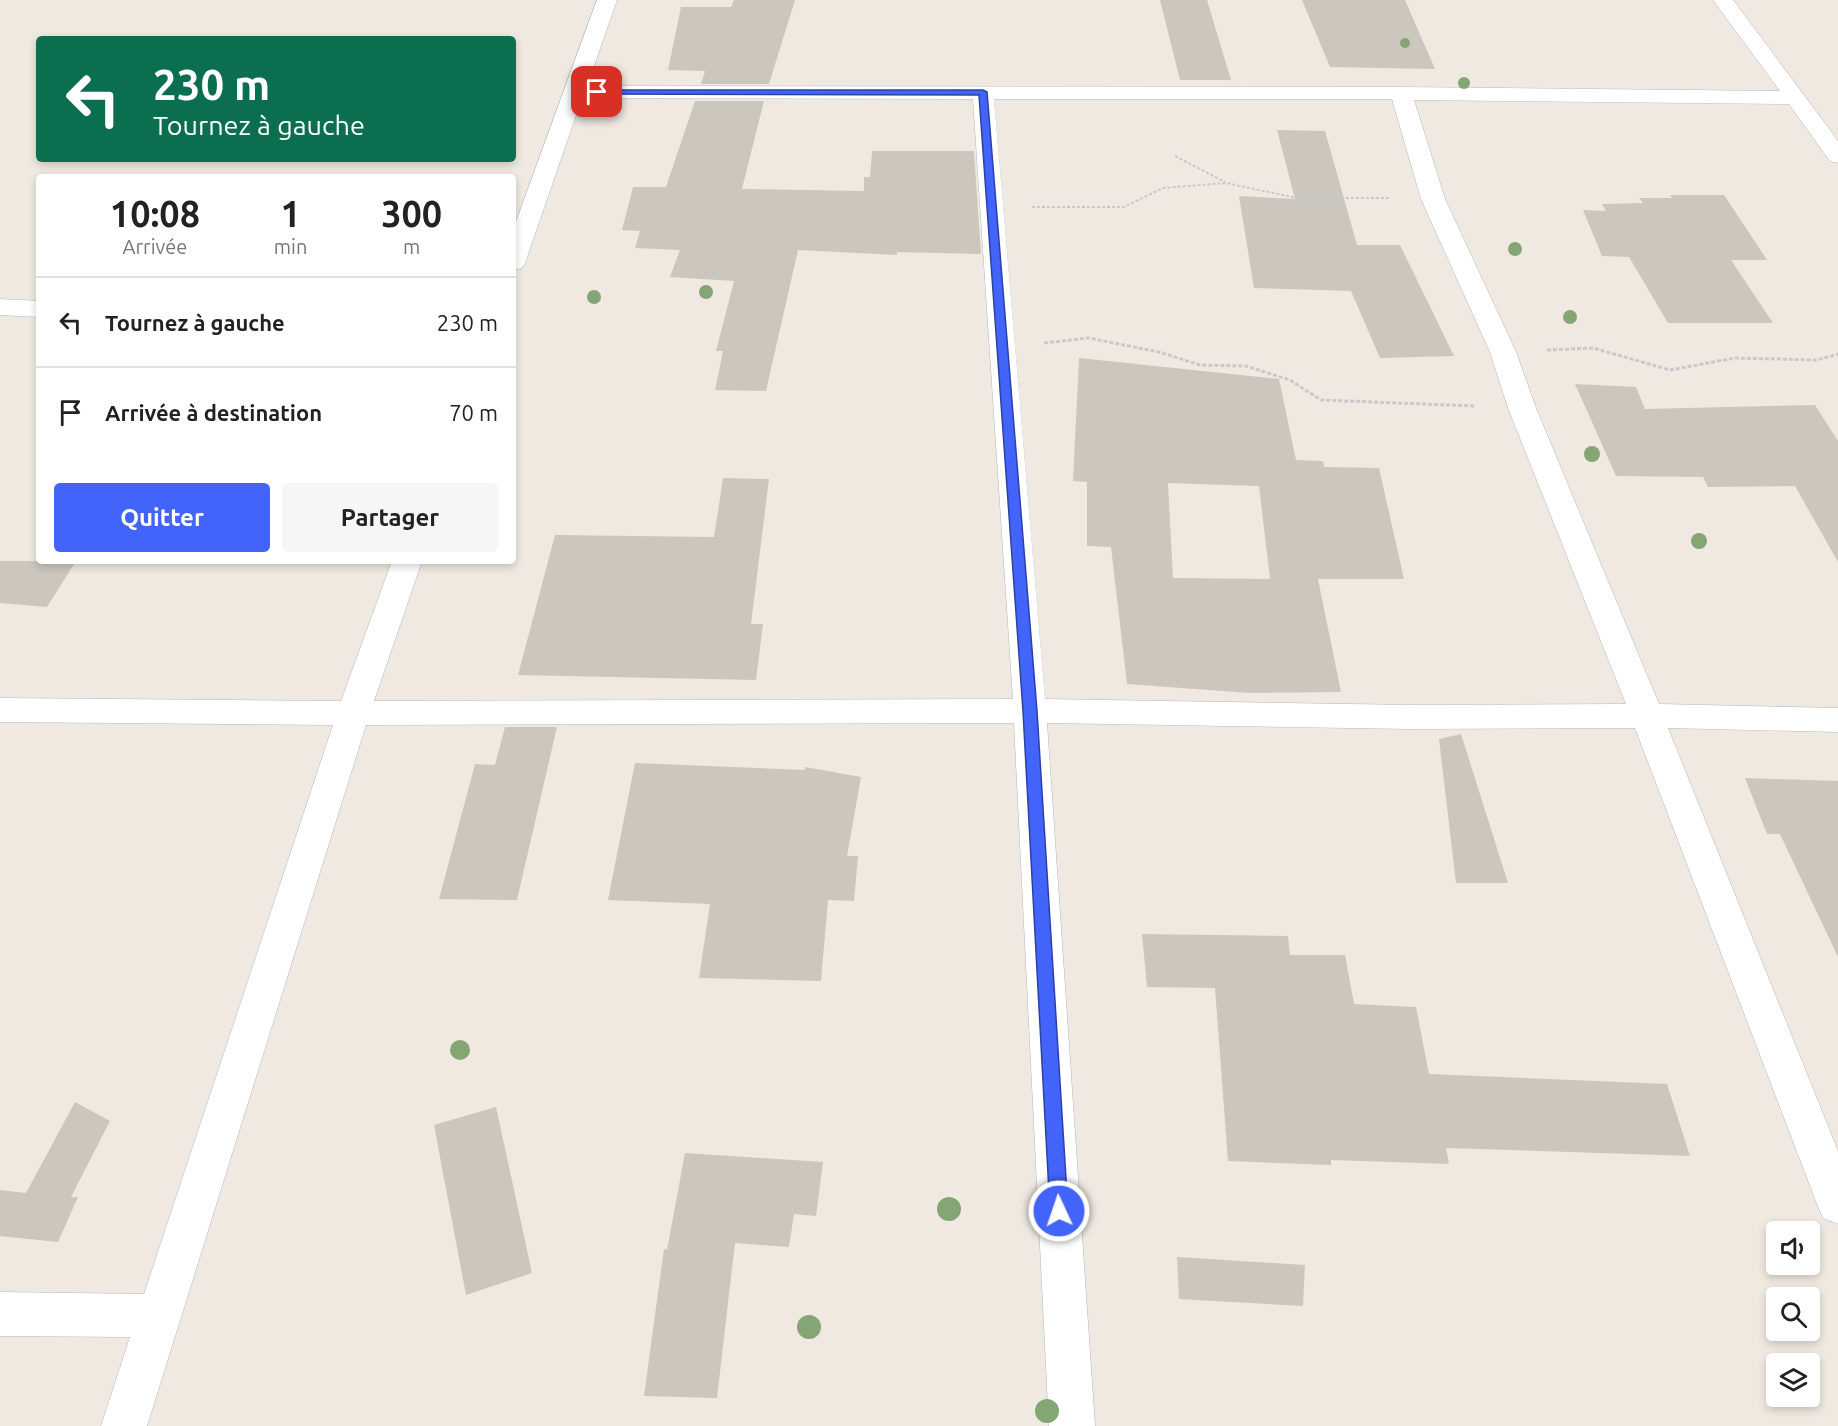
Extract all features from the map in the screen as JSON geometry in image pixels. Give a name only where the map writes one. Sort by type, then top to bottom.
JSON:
[{"type":"street","points":[[516,255],[607,0]]},
{"type":"street","points":[[1723,0],[1838,156]]},
{"type":"street","points":[[574,92],[1401,93],[1797,98]]},
{"type":"street","points":[[983,92],[1030,711],[1072,1426]]},
{"type":"street","points":[[1401,93],[1433,199],[1503,352],[1522,408],[1647,716],[1838,1204]]},
{"type":"street","points":[[0,307],[36,309]]},
{"type":"street","points":[[124,1426],[353,713],[406,564]]},
{"type":"street","points":[[0,710],[353,713],[1030,711],[1411,717],[1647,716],[1838,720]]},
{"type":"street","points":[[0,1314],[161,1316]]},
{"type":"path","points":[[1175,156],[1226,183],[1297,198],[1433,199]]},
{"type":"path","points":[[991,207],[1124,207],[1163,188],[1226,183]]},
{"type":"path","points":[[1002,347],[1089,338],[1159,352],[1200,365],[1246,366],[1290,380],[1321,400],[1522,408]]},
{"type":"path","points":[[1503,352],[1593,348],[1670,370],[1735,358],[1817,360],[1838,354]]},
{"type":"building","points":[[734,0],[795,0],[769,84],[701,84],[705,71],[668,70],[681,7],[731,7]]},
{"type":"building","points":[[1160,0],[1207,0],[1231,80],[1180,80]]},
{"type":"building","points":[[1302,0],[1405,0],[1435,69],[1330,67]]},
{"type":"building","points":[[695,101],[764,101],[742,189],[864,191],[864,177],[870,177],[872,151],[974,151],[981,254],[897,252],[897,255],[798,250],[766,391],[715,390],[723,351],[716,351],[734,281],[670,277],[680,250],[635,248],[640,231],[622,230],[633,187],[666,187]]},
{"type":"building","points":[[1277,130],[1325,131],[1357,245],[1400,245],[1454,356],[1380,358],[1351,291],[1254,288],[1239,196],[1295,199]]},
{"type":"building","points":[[1670,195],[1724,195],[1767,260],[1731,260],[1773,323],[1668,323],[1629,257],[1602,256],[1583,210],[1606,211],[1602,204],[1643,203],[1639,198],[1672,198]]},
{"type":"building","points":[[1079,358],[1279,379],[1296,460],[1323,461],[1324,467],[1379,468],[1404,579],[1318,579],[1341,692],[1249,693],[1127,684],[1111,547],[1087,546],[1087,482],[1073,481]],"holes":[[[1168,483],[1259,486],[1270,579],[1173,578]]]},
{"type":"building","points":[[1575,384],[1636,387],[1645,409],[1815,405],[1838,441],[1838,562],[1795,486],[1708,487],[1703,477],[1616,476]]},
{"type":"building","points":[[723,478],[769,479],[751,624],[763,624],[756,680],[518,675],[555,535],[714,537]]},
{"type":"building","points":[[0,561],[74,564],[47,607],[0,603]]},
{"type":"building","points":[[505,727],[557,727],[517,900],[439,899],[475,764],[495,765]]},
{"type":"building","points":[[1461,734],[1508,883],[1456,883],[1439,739]]},
{"type":"building","points":[[635,763],[805,770],[805,767],[861,777],[847,856],[858,856],[854,901],[828,900],[821,981],[699,978],[710,904],[608,900]]},
{"type":"building","points":[[1745,778],[1838,781],[1838,957],[1780,834],[1767,834]]},
{"type":"building","points":[[1142,934],[1288,936],[1290,955],[1345,955],[1354,1004],[1416,1007],[1429,1074],[1667,1084],[1690,1156],[1446,1148],[1449,1164],[1331,1160],[1331,1165],[1228,1161],[1215,988],[1147,987]]},
{"type":"building","points":[[75,1102],[110,1121],[71,1197],[78,1197],[58,1242],[0,1236],[0,1190],[26,1193]]},
{"type":"building","points":[[496,1107],[532,1273],[466,1295],[434,1125]]},
{"type":"building","points":[[685,1153],[823,1162],[816,1216],[794,1214],[789,1247],[735,1243],[717,1398],[644,1396],[664,1249],[667,1250]]},
{"type":"building","points":[[1177,1257],[1305,1265],[1303,1306],[1179,1299]]},
{"type":"route","points":[[597,92],[983,92],[1030,711],[1059,1211]]}]
